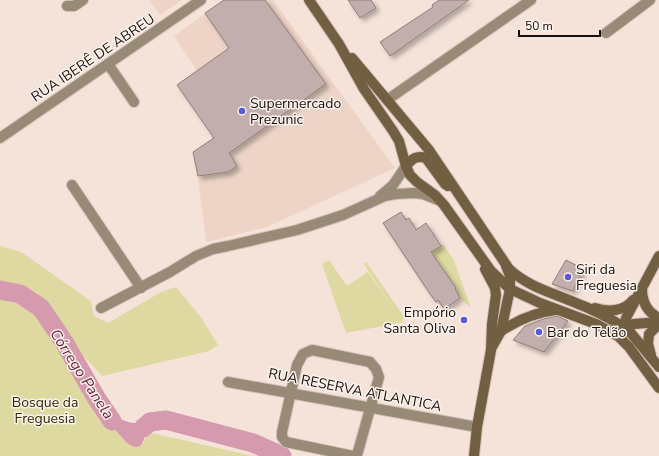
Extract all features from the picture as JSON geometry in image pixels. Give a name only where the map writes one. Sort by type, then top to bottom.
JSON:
[{"type":"main road","points":[[309,0],[339,44],[364,89],[399,141],[406,166],[414,180],[440,200],[491,272],[510,289],[615,333],[624,341],[659,388]]},
{"type":"main road","points":[[339,44],[429,150],[504,262],[517,276],[533,286],[577,303],[604,311],[616,310],[631,304],[642,289]]},
{"type":"main road","points":[[406,166],[414,158],[426,158],[445,184],[459,194]]},
{"type":"main road","points":[[624,341],[624,327],[626,318],[659,256]]},
{"type":"main road","points":[[474,456],[477,427],[491,350],[492,324],[496,295],[495,288],[487,275],[482,260]]},
{"type":"main road","points":[[491,350],[501,330],[510,289],[510,276],[504,262]]},
{"type":"main road","points":[[642,289],[642,296],[648,309],[659,318]]},
{"type":"main road","points":[[577,303],[624,327],[656,363]]},
{"type":"main road","points":[[501,330],[513,323],[544,311],[558,309]]},
{"type":"main road","points":[[604,328],[624,327],[634,324],[659,323]]},
{"type":"main road","points":[[656,363],[649,349],[649,334],[659,323]]},
{"type":"street","points":[[67,6],[74,6],[83,0]]},
{"type":"street","name":"RUA IBERÊ DE ABREU","points":[[0,138],[201,0]]},
{"type":"street","points":[[387,100],[531,0]]},
{"type":"street","points":[[606,33],[650,0]]},
{"type":"street","points":[[108,64],[134,102]]},
{"type":"street","points":[[375,200],[393,185],[406,166]]},
{"type":"street","points":[[72,185],[141,288]]},
{"type":"street","points":[[101,308],[141,288],[206,251],[297,230],[343,214],[375,200],[395,194],[423,194],[440,200]]},
{"type":"street","points":[[312,350],[370,362],[376,368],[379,377],[371,408],[357,455],[353,456],[286,442],[282,438],[282,432],[298,365],[303,354],[312,350]]},
{"type":"street","name":"RUA RESERVA ATLANTICA","points":[[228,382],[291,392],[477,427]]},
{"type":"shaded area","points":[[149,0],[182,0],[160,15]]},
{"type":"shaded area","points":[[224,0],[273,0],[395,168],[267,227],[206,242],[198,176],[193,152],[214,137],[177,85],[197,71],[174,36]]},
{"type":"shaded area","points":[[97,399],[108,412],[127,422],[136,423],[153,417],[166,420],[151,424],[141,445],[138,447],[133,446],[127,443],[96,409]]},
{"type":"green space","points":[[443,244],[454,261],[471,308],[460,298],[455,289],[456,288],[431,252]]},
{"type":"green space","points":[[0,246],[21,252],[91,301],[94,316],[108,323],[161,292],[176,287],[200,316],[218,345],[209,351],[102,376],[60,331],[8,291],[0,287]]},
{"type":"green space","points":[[329,260],[347,286],[368,272],[396,312],[364,264],[366,262],[405,318],[402,320],[404,322],[346,333],[322,264]]},
{"type":"green space","name":"Bosque da Freguesia","points":[[0,298],[25,306],[51,327],[96,409],[127,443],[144,443],[147,432],[253,456],[0,456]]},
{"type":"building","name":"Supermercado Prezunic","points":[[224,0],[265,0],[326,84],[229,153],[237,166],[228,172],[198,176],[193,152],[214,138],[177,85],[229,48],[205,13]]},
{"type":"building","points":[[348,0],[371,0],[376,8],[360,18]]},
{"type":"building","points":[[439,0],[469,0],[390,56],[380,42],[433,7],[432,5]]},
{"type":"building","points":[[401,212],[406,220],[409,218],[416,230],[426,223],[441,246],[431,252],[456,288],[455,289],[460,298],[444,309],[438,300],[436,302],[430,294],[383,223]]},
{"type":"building","name":"Siri da Freguesia","points":[[566,260],[583,269],[573,291],[552,284]]},
{"type":"building","name":"Bar do Telão","points":[[557,316],[568,321],[544,352],[513,340],[525,326],[543,319]]},
{"type":"waterway","name":"Córrego Panela","points":[[0,290],[20,294],[41,308],[64,342],[97,399],[112,421]]},
{"type":"waterway","name":"Córrego Panela","points":[[143,428],[150,422],[166,420],[253,443],[282,456]]},
{"type":"place","name":"Supermercado Prezunic","points":[[242,111]]},
{"type":"place","name":"Siri da Freguesia","points":[[568,277]]},
{"type":"place","name":"Empório Santa Oliva","points":[[464,320]]},
{"type":"place","name":"Bar do Telão","points":[[539,332]]}]
